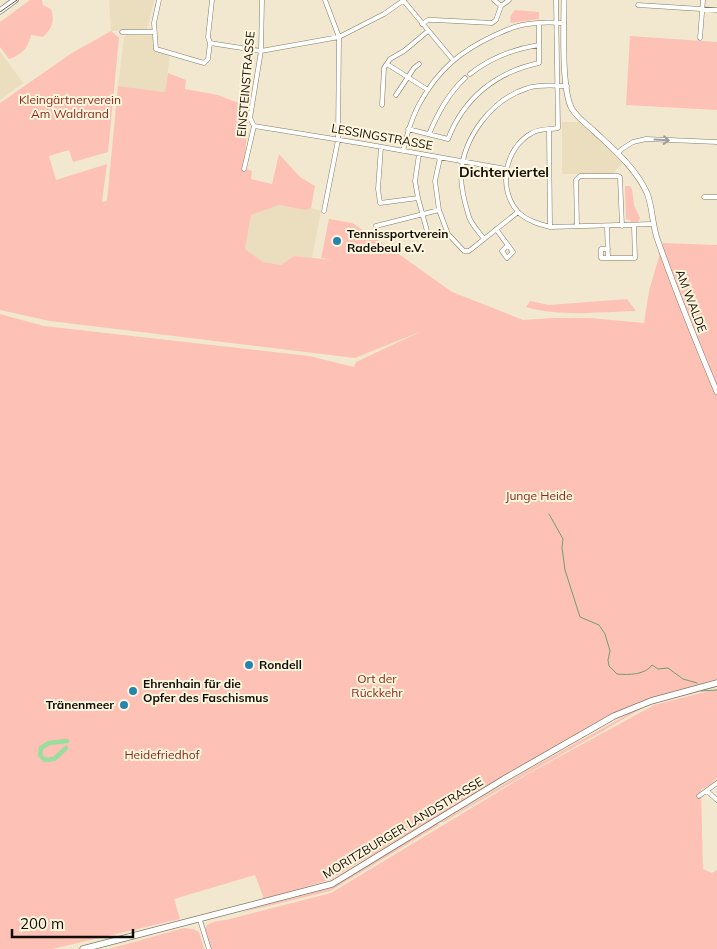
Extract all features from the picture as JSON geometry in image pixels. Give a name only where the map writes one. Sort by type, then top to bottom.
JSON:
[{"type":"main road","points":[[0,11],[15,0]]},
{"type":"main road","name":"MORITZBURGER LANDSTRASSE","points":[[83,949],[332,884],[504,779],[614,716],[650,701],[717,683]]},
{"type":"street","points":[[159,0],[154,32],[156,49],[204,63],[208,59],[212,0]]},
{"type":"street","name":"EINSTEINSTRASSE","points":[[244,169],[254,126],[250,118],[261,51],[262,0]]},
{"type":"street","points":[[324,211],[338,140],[339,37],[326,0]]},
{"type":"street","points":[[210,43],[261,51],[339,37],[384,14],[403,0],[453,60]]},
{"type":"street","points":[[494,0],[501,6]]},
{"type":"street","points":[[422,24],[428,20],[492,23],[496,20],[501,6],[509,0]]},
{"type":"street","points":[[556,0],[558,128],[539,130],[524,139],[510,157],[506,169],[508,190],[512,201],[518,212],[537,224],[550,227],[654,224]]},
{"type":"street","name":"AM WALDE","points":[[564,0],[569,101],[575,113],[631,166],[640,180],[648,196],[659,245],[717,392]]},
{"type":"street","points":[[700,38],[703,0]]},
{"type":"street","points":[[638,5],[717,10]]},
{"type":"street","points":[[408,130],[448,139],[462,112],[481,91],[509,72],[539,63],[539,23]]},
{"type":"street","points":[[403,151],[408,130],[420,101],[435,79],[453,60],[472,47],[520,25],[564,23]]},
{"type":"street","points":[[382,104],[384,68],[390,59],[404,51],[428,31]]},
{"type":"street","points":[[122,32],[154,32]]},
{"type":"street","points":[[470,74],[480,66],[501,55],[520,48],[539,45]]},
{"type":"street","points":[[387,64],[428,90]]},
{"type":"street","points":[[396,95],[419,64]]},
{"type":"street","points":[[429,134],[446,100],[465,78]]},
{"type":"street","points":[[484,239],[470,218],[463,194],[461,176],[463,162],[476,130],[495,107],[516,92],[530,87],[567,86]]},
{"type":"street","name":"LESSINGSTRASSE","points":[[254,126],[506,169]]},
{"type":"street","points":[[548,129],[550,227]]},
{"type":"street","points":[[618,153],[633,142],[646,139],[717,142]]},
{"type":"street","points":[[381,147],[378,189],[380,203],[418,198]]},
{"type":"street","points":[[419,154],[415,181],[427,231]]},
{"type":"street","points":[[440,158],[435,181],[439,210],[448,234],[464,251],[467,252],[518,212]]},
{"type":"street","points":[[577,226],[576,180],[580,176],[620,177],[622,226]]},
{"type":"street","points":[[704,197],[717,196]]},
{"type":"street","points":[[376,226],[439,210]]},
{"type":"street","points":[[607,226],[608,258],[635,258],[634,226]]},
{"type":"street","points":[[496,229],[508,245]]},
{"type":"street","points":[[699,796],[717,783]]},
{"type":"street","points":[[707,791],[717,800]]},
{"type":"street","points":[[200,920],[209,949]]},
{"type":"shaded area","points":[[109,0],[154,0],[147,29],[111,31]]},
{"type":"shaded area","points":[[127,35],[152,36],[154,49],[170,55],[165,92],[118,86],[124,37]]},
{"type":"shaded area","points":[[0,51],[23,83],[0,100]]},
{"type":"shaded area","points":[[562,122],[580,122],[624,161],[613,174],[562,174]]},
{"type":"shaded area","points":[[279,205],[305,210],[311,208],[321,211],[312,258],[294,256],[281,265],[263,262],[245,249],[251,215]]},
{"type":"green space","points":[[30,0],[42,0],[43,5],[51,9],[52,24],[49,31],[43,37],[31,35],[23,51],[9,59],[0,47],[0,22]]},
{"type":"green space","points":[[515,10],[539,12],[539,19],[511,23],[510,17]]},
{"type":"green space","points":[[111,31],[119,38],[108,152],[73,162],[69,150],[49,156],[56,180],[107,164],[102,202],[107,201],[118,86],[165,92],[168,73],[186,80],[185,89],[218,95],[249,107],[244,168],[252,171],[251,179],[272,184],[279,154],[300,177],[315,186],[311,208],[305,210],[279,205],[251,215],[245,249],[263,262],[281,265],[294,256],[332,260],[321,258],[329,219],[352,223],[452,292],[523,320],[590,318],[644,323],[649,291],[663,243],[717,245],[717,679],[649,699],[586,730],[500,778],[329,880],[264,899],[255,875],[174,899],[180,919],[52,949],[0,949],[0,314],[44,326],[309,356],[354,367],[356,362],[422,331],[355,358],[50,321],[0,310],[0,103],[72,53]]},
{"type":"green space","points":[[630,36],[717,42],[717,110],[626,105]]},
{"type":"green space","points":[[625,186],[630,186],[632,189],[634,205],[640,218],[638,222],[631,222],[626,219]]},
{"type":"green space","points":[[627,299],[636,311],[567,313],[526,307],[530,301],[549,305]]},
{"type":"green space","points":[[717,689],[717,778],[709,786],[701,789],[703,869],[712,873],[717,870],[717,949],[211,949],[205,928],[212,923],[331,893],[528,774],[654,705]]},
{"type":"green space","points":[[646,704],[646,706],[621,721],[441,822],[526,771]]},
{"type":"green space","points":[[438,823],[439,825],[330,891],[240,913],[331,888]]},
{"type":"green space","points":[[184,928],[199,932],[204,949],[109,949]]},
{"type":"waterway","points":[[549,514],[563,539],[562,548],[565,570],[580,617],[599,625],[605,634],[610,651],[609,666],[617,674],[641,673],[652,665],[658,669],[668,668],[683,679],[697,683]]},
{"type":"waterway","points":[[701,691],[717,690]]},
{"type":"waterway","points":[[66,748],[54,759],[45,760],[40,755],[41,748],[49,743],[67,741]]},
{"type":"tram line","points":[[0,12],[17,0]]},
{"type":"place","name":"Tennissportverein Radebeul e.V.","points":[[337,241]]},
{"type":"place","name":"Rondell","points":[[249,665]]},
{"type":"place","name":"Ehrenhain für die Opfer des Faschismus","points":[[133,691]]},
{"type":"place","name":"Tränenmeer","points":[[124,705]]},
{"type":"district","name":"Dichterviertel","points":[[504,172]]},
{"type":"park label","name":"Kleingärtnerverein Am Waldrand","points":[[70,107]]},
{"type":"park label","name":"Junge Heide","points":[[539,496]]},
{"type":"park label","name":"Ort der Rückkehr","points":[[377,686]]},
{"type":"park label","name":"Heidefriedhof","points":[[162,755]]}]
